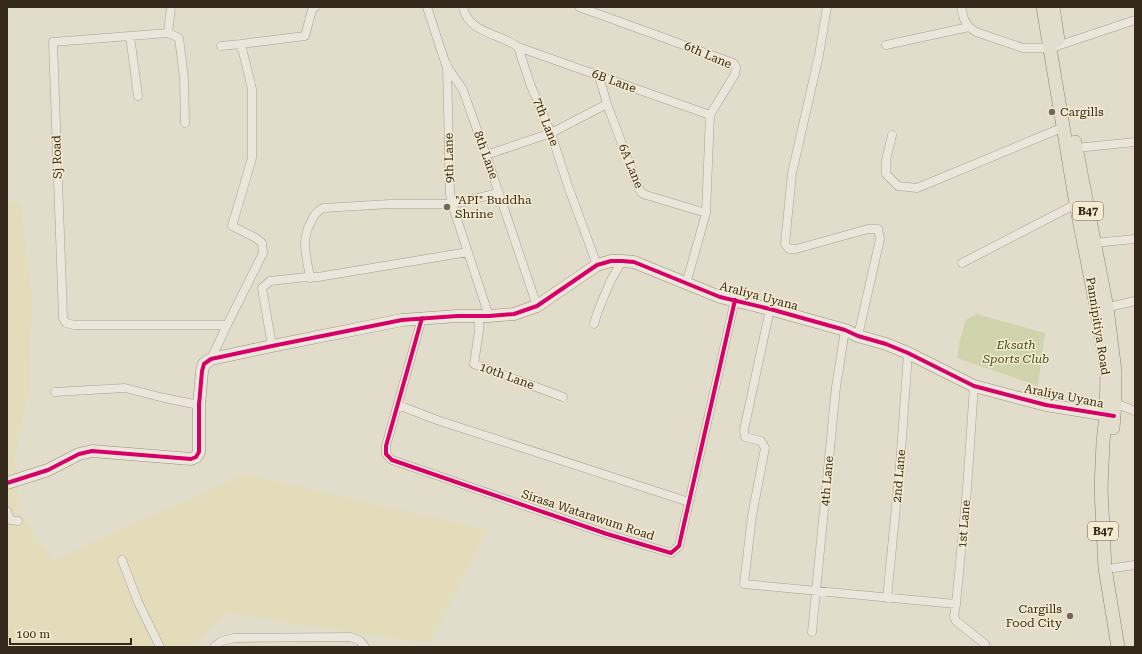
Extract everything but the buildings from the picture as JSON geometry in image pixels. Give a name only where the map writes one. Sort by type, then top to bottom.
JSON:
[{"type":"main road","name":"Pannipitiya Road","points":[[1043,7],[1055,47],[1094,243],[1102,309],[1110,416],[1110,488],[1114,568],[1127,647]]},
{"type":"main road","name":"Pannipitiya Road","points":[[1053,7],[1055,47],[1064,127],[1076,204],[1116,371],[1115,403],[1103,442],[1101,497],[1105,568],[1118,647]]},
{"type":"street","points":[[171,7],[168,33],[179,38],[184,78],[185,123]]},
{"type":"street","points":[[221,46],[305,36],[312,10],[315,7]]},
{"type":"street","name":"8th Lane","points":[[427,7],[446,65],[462,90],[486,155],[537,306]]},
{"type":"street","points":[[463,7],[464,15],[470,23],[483,31],[503,38],[518,46]]},
{"type":"street","name":"6th Lane","points":[[579,7],[733,63],[736,67],[736,71],[710,115],[706,213],[686,284]]},
{"type":"street","points":[[827,7],[819,55],[792,173],[786,244],[789,248],[796,249],[868,229],[878,229],[880,239],[858,336]]},
{"type":"street","points":[[961,7],[964,19],[969,27],[976,32],[1023,48],[1055,47],[1135,20]]},
{"type":"street","points":[[886,45],[969,27]]},
{"type":"street","name":"Sj Road","points":[[168,33],[53,42],[63,318],[66,323],[74,326],[226,325]]},
{"type":"street","points":[[130,36],[138,96]]},
{"type":"street","points":[[7,483],[48,470],[79,454],[92,451],[174,459],[191,459],[196,457],[199,452],[199,405],[204,364],[211,359],[226,325],[263,252],[262,243],[256,238],[232,226],[252,158],[252,89],[241,44]]},
{"type":"street","name":"6B Lane","points":[[518,46],[710,115]]},
{"type":"street","name":"7th Lane","points":[[518,46],[531,86],[551,133],[568,186],[597,265]]},
{"type":"street","name":"9th Lane","points":[[446,65],[450,194],[468,252],[484,316]]},
{"type":"street","name":"6A Lane","points":[[599,76],[607,104],[639,189],[642,193],[662,201],[706,213]]},
{"type":"street","points":[[486,155],[551,133],[607,104]]},
{"type":"street","points":[[892,135],[886,160],[886,174],[898,186],[918,188],[1064,127]]},
{"type":"street","points":[[1076,148],[1135,142]]},
{"type":"street","points":[[310,278],[304,246],[306,230],[316,212],[323,208],[390,204],[452,204],[499,192]]},
{"type":"street","points":[[962,263],[1076,204]]},
{"type":"street","points":[[1094,243],[1135,240]]},
{"type":"street","points":[[272,346],[262,288],[270,281],[307,277],[310,278],[468,252]]},
{"type":"street","name":"Araliya Uyana","points":[[211,359],[402,320],[514,314],[537,306],[597,265],[611,261],[622,261],[634,262],[720,297],[845,330],[858,336],[886,344],[908,353],[974,386],[1046,405],[1110,416]]},
{"type":"street","points":[[594,324],[610,282],[622,261]]},
{"type":"street","name":"Sirasa Watarawum Road","points":[[422,318],[386,446],[386,454],[392,460],[607,534],[671,553],[678,546],[735,300]]},
{"type":"street","points":[[1102,309],[1135,301]]},
{"type":"street","points":[[770,309],[744,430],[745,437],[761,441],[766,448],[752,516],[744,584],[956,604]]},
{"type":"street","name":"10th Lane","points":[[484,316],[479,331],[474,364],[563,397]]},
{"type":"street","name":"4th Lane","points":[[812,632],[836,387],[845,330]]},
{"type":"street","name":"2nd Lane","points":[[887,598],[900,466],[908,353]]},
{"type":"street","name":"1st Lane","points":[[974,386],[967,489],[954,616],[956,621],[985,644],[986,647]]},
{"type":"street","points":[[55,392],[125,388],[199,405]]},
{"type":"street","points":[[1115,403],[1135,411]]},
{"type":"street","points":[[398,405],[437,420],[689,502]]},
{"type":"street","points":[[7,511],[10,520],[18,521]]},
{"type":"street","points":[[122,560],[138,602],[160,647]]},
{"type":"street","points":[[1114,568],[1135,565]]},
{"type":"street","points":[[214,647],[222,641],[234,638],[351,637],[365,647]]},
{"type":"shaded area","points":[[7,201],[20,203],[32,296],[29,392],[14,459],[22,517],[52,561],[244,474],[488,530],[429,643],[226,613],[192,647],[7,647]]},
{"type":"green space","name":"Eksath Sports Club","points":[[977,314],[1045,333],[1038,386],[957,358],[960,340],[966,320]]},
{"type":"cycle path","points":[[7,483],[48,470],[79,454],[92,451],[191,459],[196,457],[199,452],[199,405],[202,371],[204,364],[211,359],[402,320],[514,314],[537,306],[597,265],[611,261],[634,262],[720,297],[845,330],[858,336],[886,344],[908,353],[974,386],[1046,405],[1114,416]]},
{"type":"cycle path","points":[[422,318],[386,446],[386,454],[392,460],[607,534],[671,553],[679,546],[735,300]]},
{"type":"place","name":"Cargills","points":[[1052,112]]},
{"type":"place","name":"\"API\" Buddha Shrine","points":[[447,207]]},
{"type":"place","name":"Cargills Food City","points":[[1070,616]]}]
